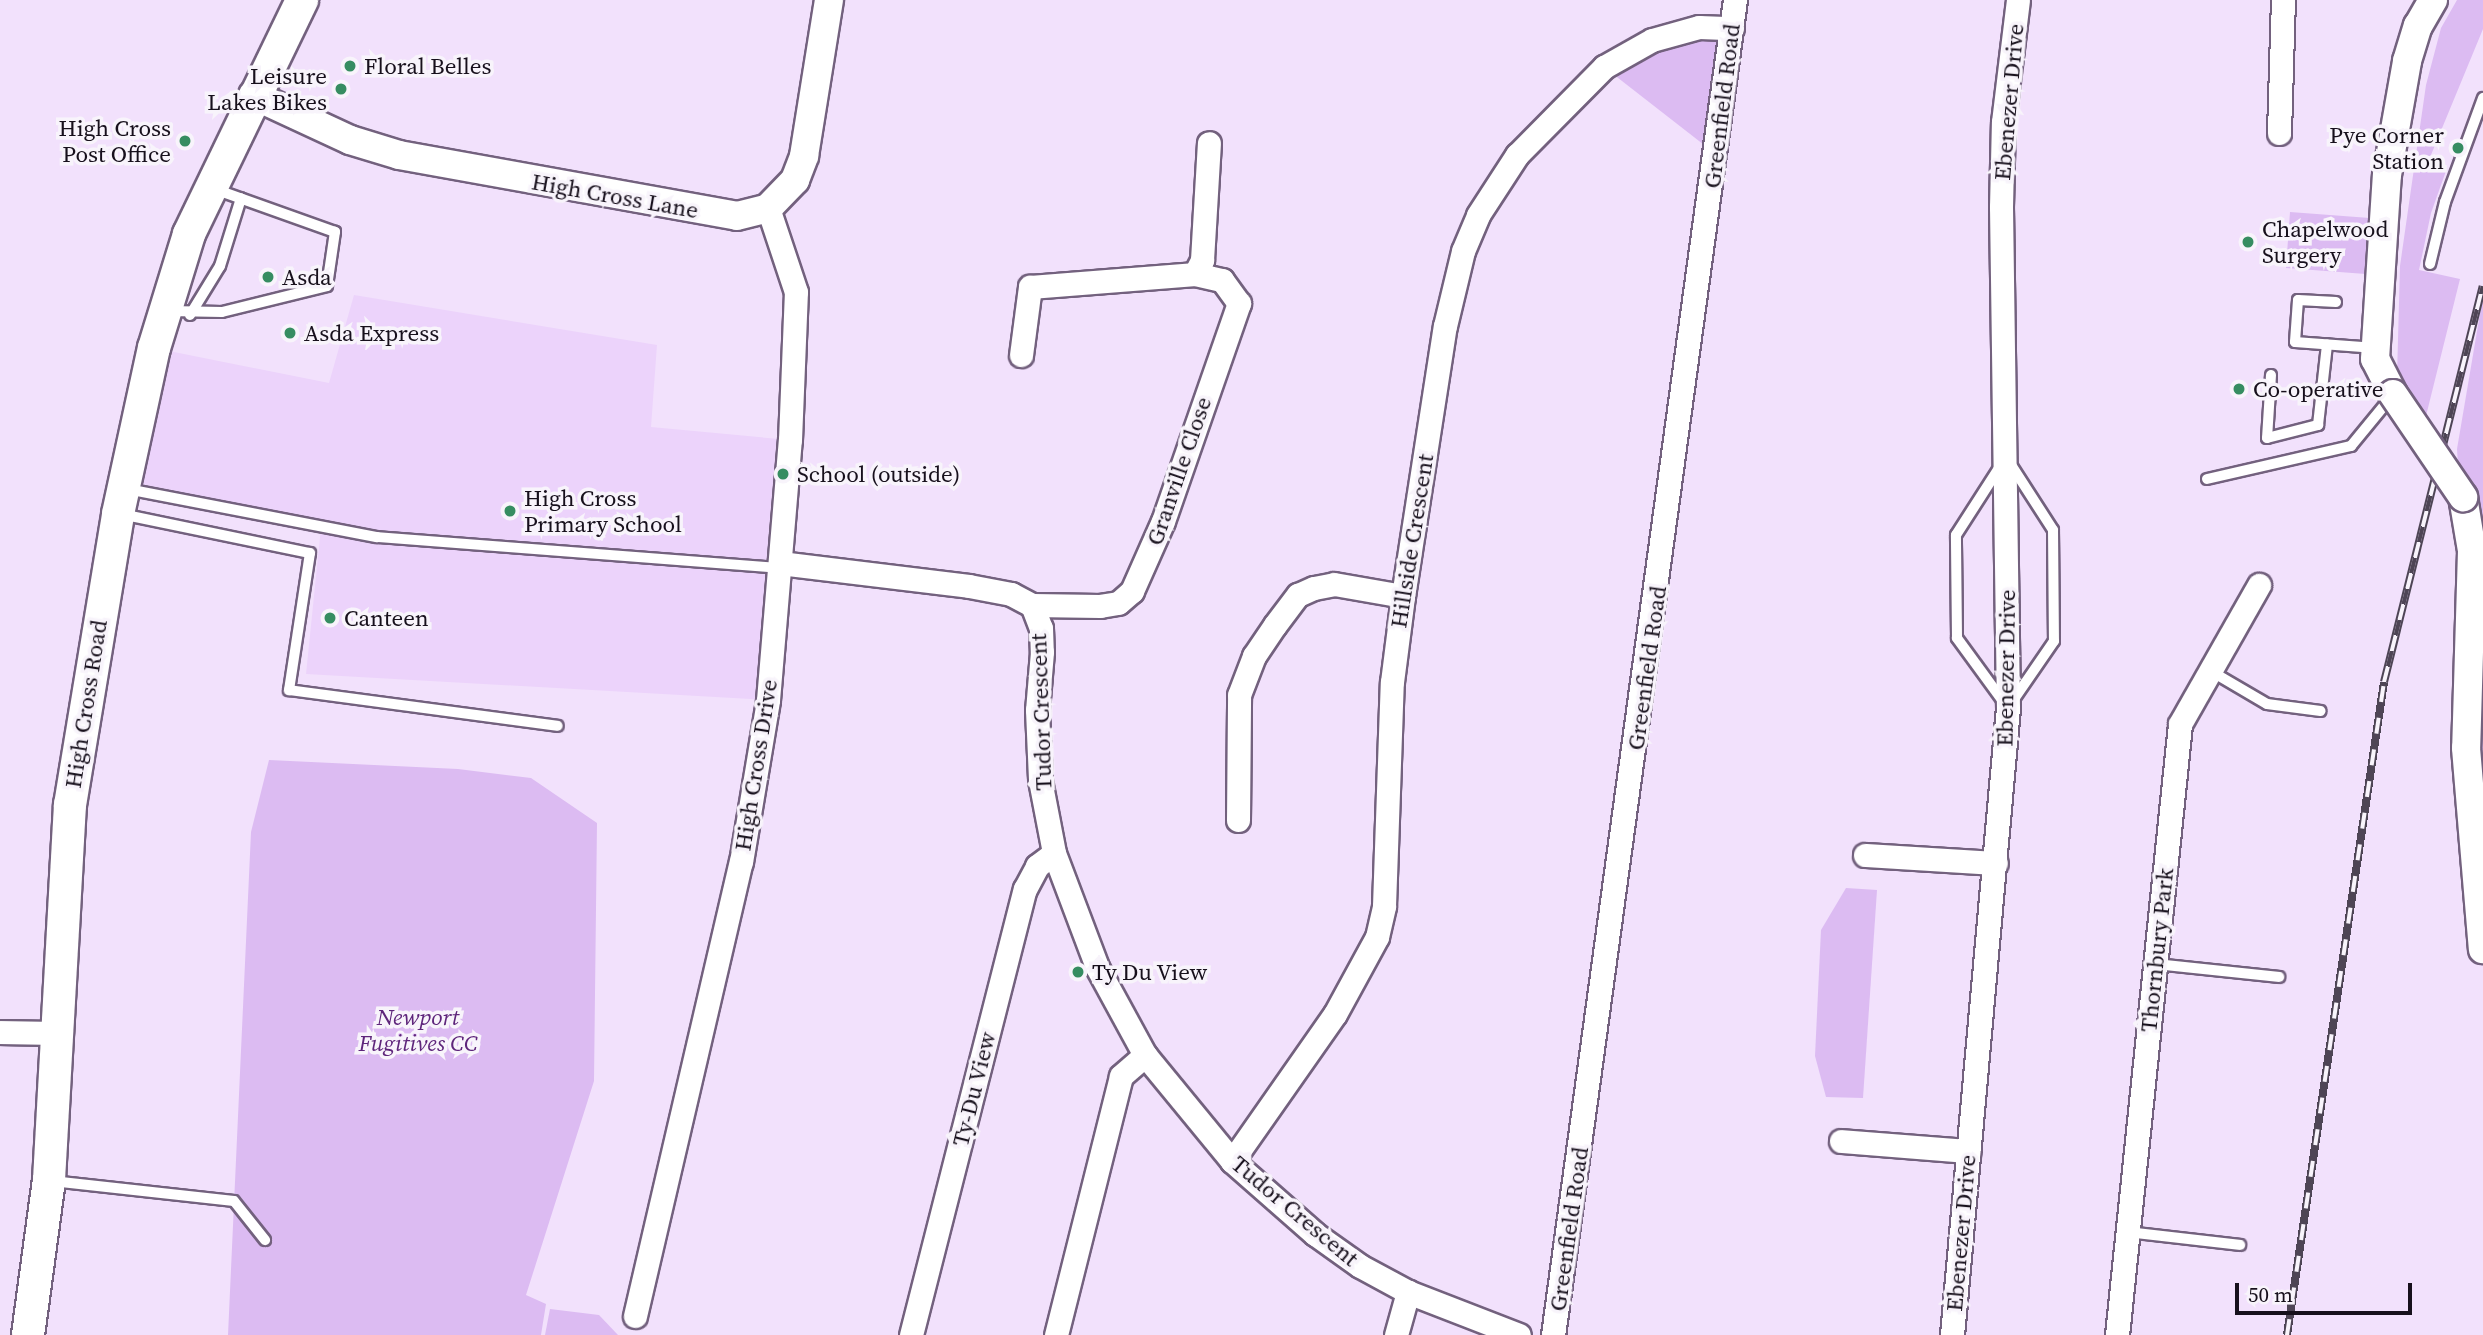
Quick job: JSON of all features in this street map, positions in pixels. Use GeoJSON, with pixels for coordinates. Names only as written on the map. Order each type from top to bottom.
{"type":"FeatureCollection","features":[{"type":"Feature","properties":{"kind":"main road","name":"High Cross Road"},"geometry":{"type":"LineString","coordinates":[[28,1335],[49,1180],[60,1033],[69,805],[121,501],[178,312],[208,187],[302,0]]}},
{"type":"Feature","properties":{"kind":"street"},"geometry":{"type":"LineString","coordinates":[[768,208],[786,192],[804,156],[829,0]]}},
{"type":"Feature","properties":{"kind":"street","name":"Greenfield Road"},"geometry":{"type":"LineString","coordinates":[[1553,1335],[1735,0]]}},
{"type":"Feature","properties":{"kind":"street","name":"Ebenezer Drive"},"geometry":{"type":"LineString","coordinates":[[1952,1335],[2008,708],[2001,207],[2003,122],[2018,0]]}},
{"type":"Feature","properties":{"kind":"street"},"geometry":{"type":"LineString","coordinates":[[2279,133],[2283,0]]}},
{"type":"Feature","properties":{"kind":"street"},"geometry":{"type":"LineString","coordinates":[[2433,0],[2418,26],[2396,114],[2383,219],[2375,359],[2393,394],[2463,497],[2472,551],[2466,748],[2483,949]]}},
{"type":"Feature","properties":{"kind":"street","name":"Hillside Crescent"},"geometry":{"type":"LineString","coordinates":[[1232,1161],[1335,1014],[1377,937],[1384,906],[1392,682],[1446,326],[1463,251],[1494,186],[1567,100],[1604,67],[1652,40],[1699,27],[1732,28]]}},
{"type":"Feature","properties":{"kind":"street","name":"High Cross Lane"},"geometry":{"type":"LineString","coordinates":[[253,95],[349,140],[399,155],[691,211],[737,216],[768,208]]}},
{"type":"Feature","properties":{"kind":"street"},"geometry":{"type":"LineString","coordinates":[[1195,274],[1202,260],[1209,143]]}},
{"type":"Feature","properties":{"kind":"street","name":"High Cross Drive"},"geometry":{"type":"LineString","coordinates":[[635,1316],[741,862],[768,700],[780,566],[796,292],[768,208]]}},
{"type":"Feature","properties":{"kind":"street","name":"Granville Close"},"geometry":{"type":"LineString","coordinates":[[1021,355],[1030,288],[1195,274],[1223,280],[1239,303],[1146,565],[1132,591],[1118,603],[1032,605]]}},
{"type":"Feature","properties":{"kind":"street","name":"Tudor Crescent"},"geometry":{"type":"LineString","coordinates":[[780,566],[969,586],[1011,594],[1032,605],[1041,628],[1042,652],[1037,710],[1040,780],[1054,853],[1097,967],[1145,1055],[1232,1161],[1315,1234],[1360,1266],[1408,1292],[1519,1335]]}},
{"type":"Feature","properties":{"kind":"street"},"geometry":{"type":"LineString","coordinates":[[1238,820],[1239,695],[1254,656],[1275,625],[1298,595],[1314,587],[1334,584],[1403,596]]}},
{"type":"Feature","properties":{"kind":"street","name":"Thornbury Park"},"geometry":{"type":"LineString","coordinates":[[2117,1335],[2180,723],[2259,585]]}},
{"type":"Feature","properties":{"kind":"street","name":"Ty-Du View"},"geometry":{"type":"LineString","coordinates":[[911,1335],[1025,889],[1037,866],[1054,853]]}},
{"type":"Feature","properties":{"kind":"street"},"geometry":{"type":"LineString","coordinates":[[1865,855],[1996,863]]}},
{"type":"Feature","properties":{"kind":"street"},"geometry":{"type":"LineString","coordinates":[[0,1032],[60,1033]]}},
{"type":"Feature","properties":{"kind":"street"},"geometry":{"type":"LineString","coordinates":[[1056,1335],[1121,1076],[1145,1055]]}},
{"type":"Feature","properties":{"kind":"street"},"geometry":{"type":"LineString","coordinates":[[1841,1142],[1969,1151]]}},
{"type":"Feature","properties":{"kind":"street"},"geometry":{"type":"LineString","coordinates":[[1396,1335],[1408,1292]]}},
{"type":"Feature","properties":{"kind":"lane"},"geometry":{"type":"LineString","coordinates":[[2430,264],[2445,202],[2483,98]]}},
{"type":"Feature","properties":{"kind":"lane"},"geometry":{"type":"LineString","coordinates":[[178,312],[222,312],[327,286],[335,232],[208,187]]}},
{"type":"Feature","properties":{"kind":"lane"},"geometry":{"type":"LineString","coordinates":[[178,312],[220,266],[241,198]]}},
{"type":"Feature","properties":{"kind":"lane"},"geometry":{"type":"LineString","coordinates":[[2336,302],[2298,299],[2295,342],[2376,348]]}},
{"type":"Feature","properties":{"kind":"lane"},"geometry":{"type":"LineString","coordinates":[[2271,374],[2267,438],[2318,425],[2327,345]]}},
{"type":"Feature","properties":{"kind":"lane"},"geometry":{"type":"LineString","coordinates":[[2207,479],[2351,446],[2393,394]]}},
{"type":"Feature","properties":{"kind":"lane"},"geometry":{"type":"LineString","coordinates":[[2006,457],[2053,530],[2054,641],[2008,708],[1957,638],[1956,535],[2006,457]]}},
{"type":"Feature","properties":{"kind":"lane"},"geometry":{"type":"LineString","coordinates":[[121,501],[377,537],[780,566]]}},
{"type":"Feature","properties":{"kind":"lane"},"geometry":{"type":"LineString","coordinates":[[121,501],[310,553],[289,690],[558,726]]}},
{"type":"Feature","properties":{"kind":"lane"},"geometry":{"type":"LineString","coordinates":[[2209,670],[2267,704],[2321,711]]}},
{"type":"Feature","properties":{"kind":"lane"},"geometry":{"type":"LineString","coordinates":[[2156,964],[2279,977]]}},
{"type":"Feature","properties":{"kind":"lane"},"geometry":{"type":"LineString","coordinates":[[49,1180],[234,1201],[265,1240]]}},
{"type":"Feature","properties":{"kind":"lane"},"geometry":{"type":"LineString","coordinates":[[2129,1232],[2240,1245]]}},
{"type":"Feature","properties":{"kind":"shaded area","name":"High Cross Primary School"},"geometry":{"type":"Polygon","coordinates":[[[354,295],[657,345],[651,427],[790,440],[768,700],[306,674],[321,528],[124,488],[154,348],[329,383],[354,295]]]}},
{"type":"Feature","properties":{"kind":"green space"},"geometry":{"type":"Polygon","coordinates":[[[2457,0],[2483,0],[2483,29],[2426,167],[2446,171],[2431,213],[2419,270],[2460,279],[2425,420],[2397,376],[2400,266],[2426,85],[2441,28],[2457,0]]]}},
{"type":"Feature","properties":{"kind":"green space"},"geometry":{"type":"Polygon","coordinates":[[[1732,28],[1717,155],[1604,67],[1652,40],[1732,28]]]}},
{"type":"Feature","properties":{"kind":"green space"},"geometry":{"type":"Polygon","coordinates":[[[2290,212],[2383,219],[2379,275],[2286,268],[2290,212]]]}},
{"type":"Feature","properties":{"kind":"green space"},"geometry":{"type":"Polygon","coordinates":[[[2483,296],[2483,852],[2457,449],[2483,296]]]}},
{"type":"Feature","properties":{"kind":"green space","name":"Newport Fugitives CC"},"geometry":{"type":"Polygon","coordinates":[[[269,760],[458,769],[531,778],[597,823],[594,1081],[526,1295],[546,1304],[541,1335],[228,1335],[251,832],[269,760]]]}},
{"type":"Feature","properties":{"kind":"green space"},"geometry":{"type":"Polygon","coordinates":[[[1846,888],[1877,890],[1863,1098],[1826,1097],[1815,1056],[1821,930],[1846,888]]]}},
{"type":"Feature","properties":{"kind":"green space"},"geometry":{"type":"Polygon","coordinates":[[[550,1309],[599,1315],[618,1335],[545,1335],[550,1309]]]}},
{"type":"Feature","properties":{"kind":"railway"},"geometry":{"type":"LineString","coordinates":[[2287,1335],[2384,682],[2483,286]]}},
{"type":"Feature","properties":{"kind":"place","name":"Floral Belles"},"geometry":{"type":"Point","coordinates":[350,66]}},
{"type":"Feature","properties":{"kind":"place","name":"Leisure Lakes Bikes"},"geometry":{"type":"Point","coordinates":[341,89]}},
{"type":"Feature","properties":{"kind":"place","name":"High Cross Post Office"},"geometry":{"type":"Point","coordinates":[185,141]}},
{"type":"Feature","properties":{"kind":"place","name":"Pye Corner Station"},"geometry":{"type":"Point","coordinates":[2458,148]}},
{"type":"Feature","properties":{"kind":"place","name":"Chapelwood Surgery"},"geometry":{"type":"Point","coordinates":[2248,242]}},
{"type":"Feature","properties":{"kind":"place","name":"Asda"},"geometry":{"type":"Point","coordinates":[268,277]}},
{"type":"Feature","properties":{"kind":"place","name":"Asda Express"},"geometry":{"type":"Point","coordinates":[290,333]}},
{"type":"Feature","properties":{"kind":"place","name":"Co-operative"},"geometry":{"type":"Point","coordinates":[2239,389]}},
{"type":"Feature","properties":{"kind":"place","name":"School (outside)"},"geometry":{"type":"Point","coordinates":[783,474]}},
{"type":"Feature","properties":{"kind":"place","name":"High Cross Primary School"},"geometry":{"type":"Point","coordinates":[510,511]}},
{"type":"Feature","properties":{"kind":"place","name":"Canteen"},"geometry":{"type":"Point","coordinates":[330,618]}},
{"type":"Feature","properties":{"kind":"place","name":"Ty Du View"},"geometry":{"type":"Point","coordinates":[1078,972]}}]}
